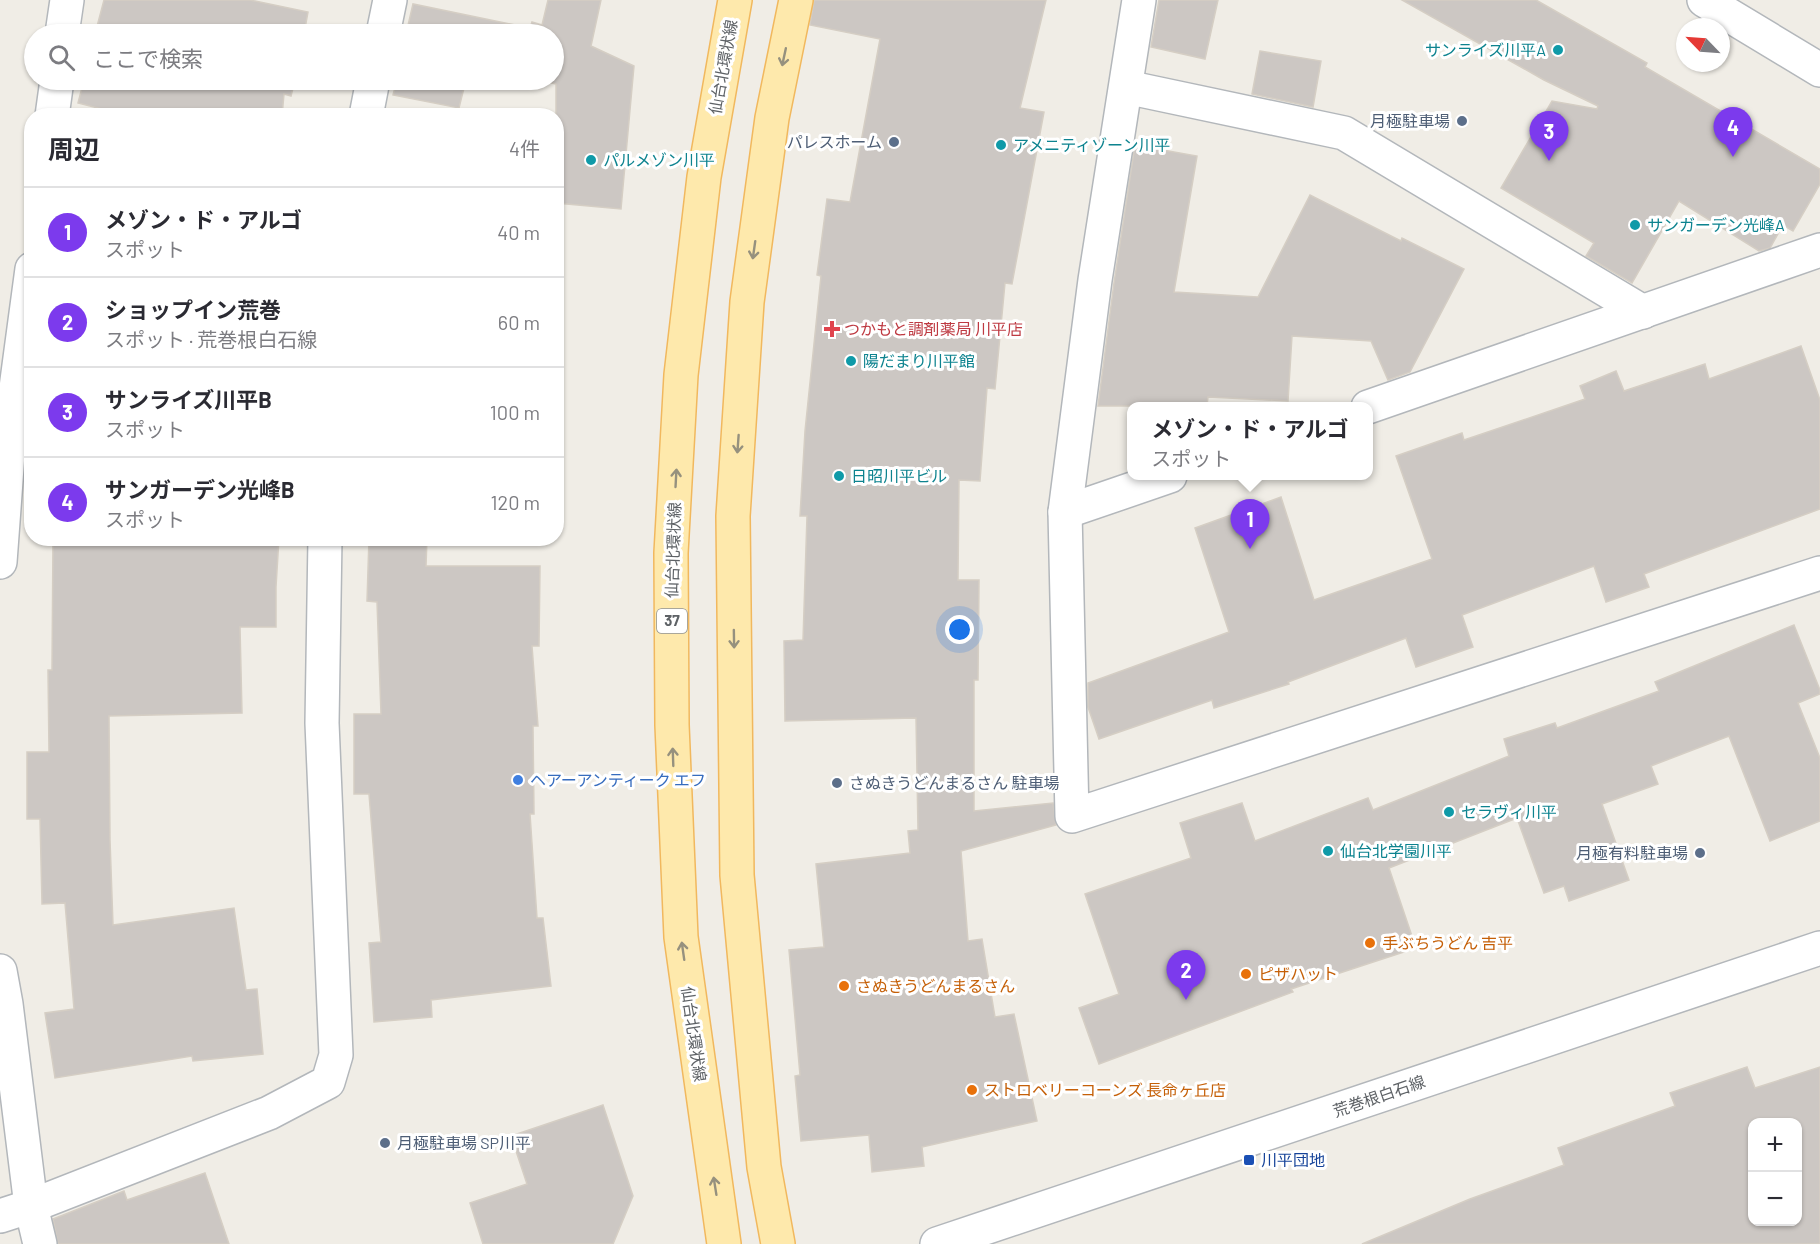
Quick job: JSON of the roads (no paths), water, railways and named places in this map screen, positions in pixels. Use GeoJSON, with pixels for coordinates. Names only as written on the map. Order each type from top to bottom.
{"type":"FeatureCollection","features":[{"type":"Feature","properties":{"kind":"main road","name":"仙台北環状線"},"geometry":{"type":"LineString","coordinates":[[724,1244],[681,937],[672,725],[672,553],[684,352],[704,177],[735,0]]}},
{"type":"Feature","properties":{"kind":"main road"},"geometry":{"type":"LineString","coordinates":[[778,1244],[764,1167],[737,875],[733,516],[747,302],[772,118],[796,0]]}},
{"type":"Feature","properties":{"kind":"street"},"geometry":{"type":"LineString","coordinates":[[63,24],[67,0]]}},
{"type":"Feature","properties":{"kind":"street"},"geometry":{"type":"LineString","coordinates":[[384,24],[390,0]]}},
{"type":"Feature","properties":{"kind":"street"},"geometry":{"type":"LineString","coordinates":[[1139,0],[1095,280],[1065,512],[1072,816],[1820,573]]}},
{"type":"Feature","properties":{"kind":"street"},"geometry":{"type":"LineString","coordinates":[[1704,0],[1820,70]]}},
{"type":"Feature","properties":{"kind":"street"},"geometry":{"type":"LineString","coordinates":[[1126,87],[1344,133],[1643,312]]}},
{"type":"Feature","properties":{"kind":"street"},"geometry":{"type":"LineString","coordinates":[[53,108],[56,90]]}},
{"type":"Feature","properties":{"kind":"street"},"geometry":{"type":"LineString","coordinates":[[368,108],[371,90]]}},
{"type":"Feature","properties":{"kind":"street"},"geometry":{"type":"LineString","coordinates":[[1373,405],[1820,250]]}},
{"type":"Feature","properties":{"kind":"street"},"geometry":{"type":"LineString","coordinates":[[0,562],[9,440],[24,328]]}},
{"type":"Feature","properties":{"kind":"street"},"geometry":{"type":"LineString","coordinates":[[1065,512],[1158,480]]}},
{"type":"Feature","properties":{"kind":"street"},"geometry":{"type":"LineString","coordinates":[[0,1216],[269,1113],[328,1082],[336,1055],[322,723],[325,546]]}},
{"type":"Feature","properties":{"kind":"street","name":"荒巻根白石線"},"geometry":{"type":"LineString","coordinates":[[937,1244],[1820,948]]}},
{"type":"Feature","properties":{"kind":"street"},"geometry":{"type":"LineString","coordinates":[[0,971],[8,1015],[31,1206],[39,1244]]}},
{"type":"Feature","properties":{"kind":"place","name":"サンライズ川平A"},"geometry":{"type":"Point","coordinates":[1558,50]}},
{"type":"Feature","properties":{"kind":"place","name":"月極駐車場"},"geometry":{"type":"Point","coordinates":[1462,121]}},
{"type":"Feature","properties":{"kind":"place","name":"パレスホーム"},"geometry":{"type":"Point","coordinates":[894,142]}},
{"type":"Feature","properties":{"kind":"place","name":"アメニティゾーン川平"},"geometry":{"type":"Point","coordinates":[1001,145]}},
{"type":"Feature","properties":{"kind":"place","name":"サンガーデン光峰B"},"geometry":{"type":"Point","coordinates":[1733,157]}},
{"type":"Feature","properties":{"kind":"place","name":"パルメゾン川平"},"geometry":{"type":"Point","coordinates":[591,160]}},
{"type":"Feature","properties":{"kind":"place","name":"サンライズ川平B"},"geometry":{"type":"Point","coordinates":[1549,161]}},
{"type":"Feature","properties":{"kind":"place","name":"サンガーデン光峰A"},"geometry":{"type":"Point","coordinates":[1635,225]}},
{"type":"Feature","properties":{"kind":"place","name":"つかもと調剤薬局 川平店"},"geometry":{"type":"Point","coordinates":[832,329]}},
{"type":"Feature","properties":{"kind":"place","name":"陽だまり川平館"},"geometry":{"type":"Point","coordinates":[851,361]}},
{"type":"Feature","properties":{"kind":"place","name":"日昭川平ビル"},"geometry":{"type":"Point","coordinates":[839,476]}},
{"type":"Feature","properties":{"kind":"place","name":"メゾン・ド・アルゴ"},"geometry":{"type":"Point","coordinates":[1250,549]}},
{"type":"Feature","properties":{"kind":"place","name":"ヘアーアンティーク エフ"},"geometry":{"type":"Point","coordinates":[518,780]}},
{"type":"Feature","properties":{"kind":"place","name":"さぬきうどんまるさん 駐車場"},"geometry":{"type":"Point","coordinates":[837,783]}},
{"type":"Feature","properties":{"kind":"place","name":"セラヴィ川平"},"geometry":{"type":"Point","coordinates":[1449,812]}},
{"type":"Feature","properties":{"kind":"place","name":"仙台北学園川平"},"geometry":{"type":"Point","coordinates":[1328,851]}},
{"type":"Feature","properties":{"kind":"place","name":"月極有料駐車場"},"geometry":{"type":"Point","coordinates":[1700,853]}},
{"type":"Feature","properties":{"kind":"place","name":"手ぶちうどん 吉平"},"geometry":{"type":"Point","coordinates":[1370,943]}},
{"type":"Feature","properties":{"kind":"place","name":"ピザハット"},"geometry":{"type":"Point","coordinates":[1246,974]}},
{"type":"Feature","properties":{"kind":"place","name":"さぬきうどんまるさん"},"geometry":{"type":"Point","coordinates":[844,986]}},
{"type":"Feature","properties":{"kind":"place","name":"ショップイン荒巻"},"geometry":{"type":"Point","coordinates":[1186,1000]}},
{"type":"Feature","properties":{"kind":"place","name":"ストロベリーコーンズ 長命ヶ丘店"},"geometry":{"type":"Point","coordinates":[972,1090]}},
{"type":"Feature","properties":{"kind":"place","name":"月極駐車場 SP川平"},"geometry":{"type":"Point","coordinates":[385,1143]}},
{"type":"Feature","properties":{"kind":"place","name":"川平団地"},"geometry":{"type":"Point","coordinates":[1249,1160]}}]}
